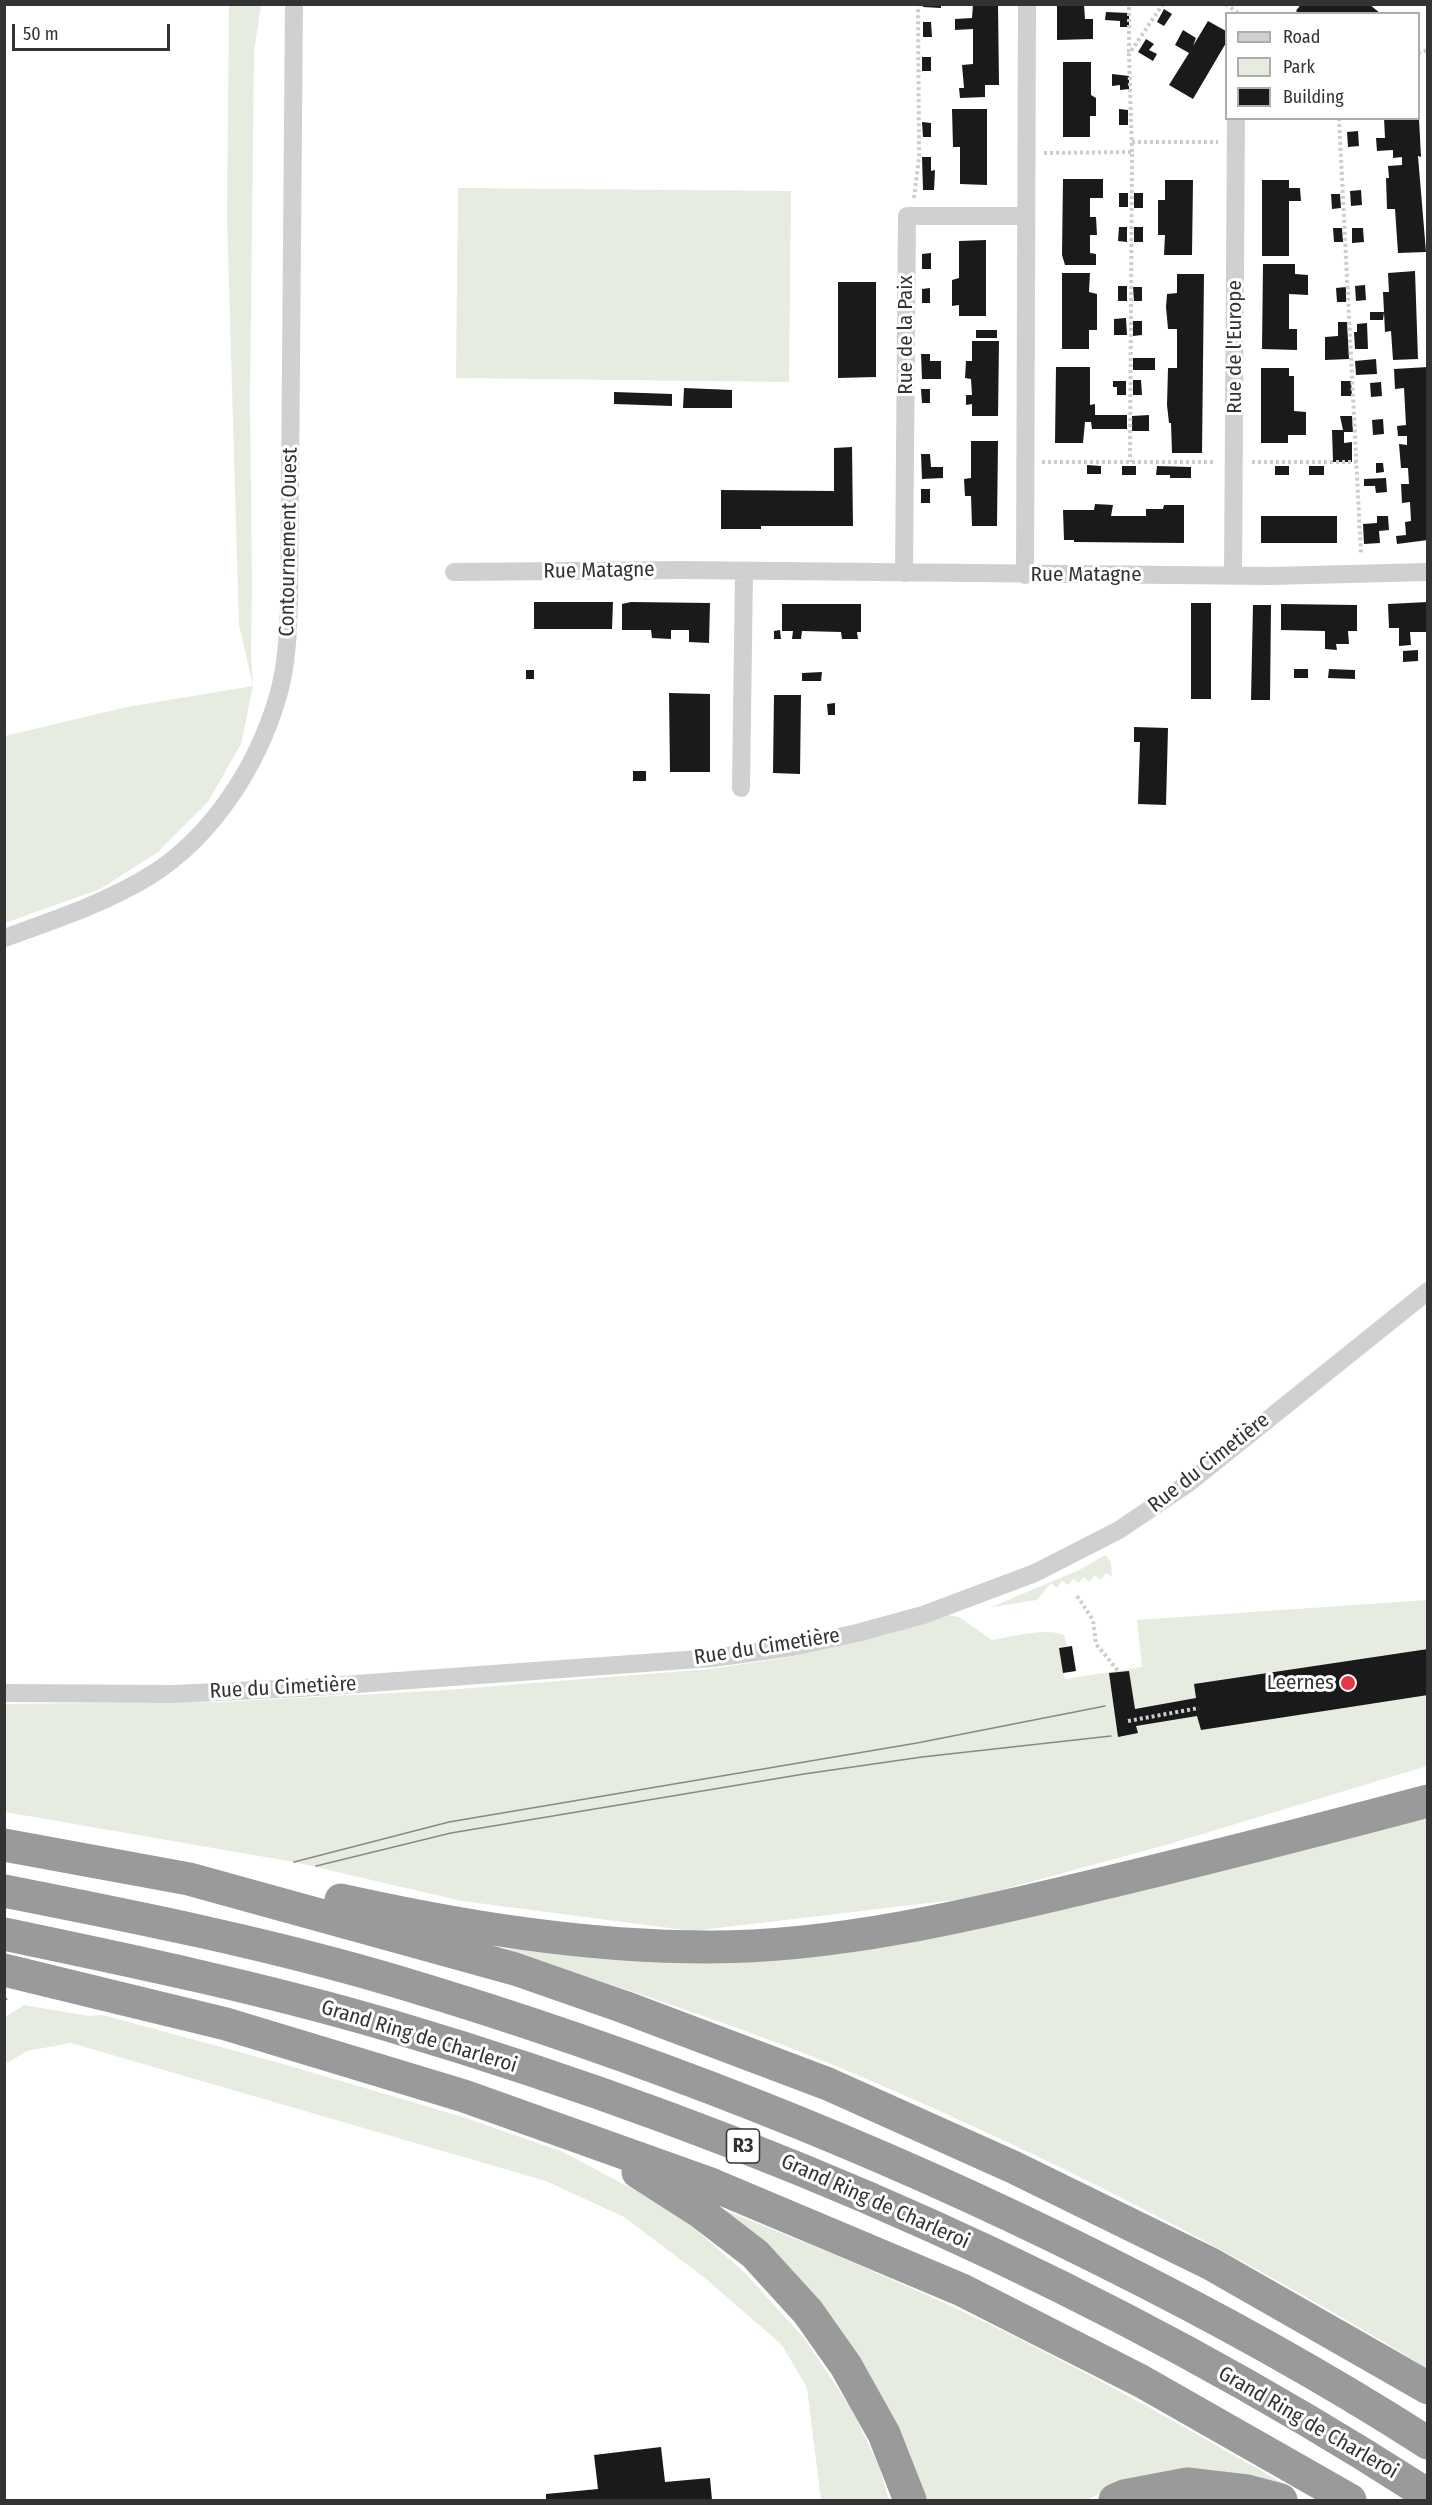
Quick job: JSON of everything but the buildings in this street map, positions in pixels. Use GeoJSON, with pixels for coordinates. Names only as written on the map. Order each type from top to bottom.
{"type":"FeatureCollection","features":[{"type":"Feature","properties":{"kind":"highway"},"geometry":{"type":"LineString","coordinates":[[189,1879],[250,1880],[500,1931],[612,1943],[711,1947],[777,1943],[882,1930],[985,1912],[1273,1842],[1428,1801]]}},
{"type":"Feature","properties":{"kind":"highway"},"geometry":{"type":"LineString","coordinates":[[4,1845],[189,1879],[515,1969],[624,2007],[828,2084],[1013,2167],[1211,2264],[1428,2388]]}},
{"type":"Feature","properties":{"kind":"highway","name":"Grand Ring de Charleroi"},"geometry":{"type":"LineString","coordinates":[[4,1890],[187,1927],[394,1981],[597,2046],[798,2121],[996,2207],[1189,2303],[1374,2408],[1428,2443]]}},
{"type":"Feature","properties":{"kind":"highway","name":"Grand Ring de Charleroi"},"geometry":{"type":"LineString","coordinates":[[4,1934],[184,1972],[387,2025],[590,2090],[789,2163],[979,2248],[1166,2342],[1350,2445],[1428,2495]]}},
{"type":"Feature","properties":{"kind":"highway"},"geometry":{"type":"LineString","coordinates":[[4,1970],[226,2024],[464,2096],[708,2182],[962,2290],[1141,2381],[1350,2500]]}},
{"type":"Feature","properties":{"kind":"highway"},"geometry":{"type":"LineString","coordinates":[[591,2142],[699,2211],[755,2254],[808,2312],[846,2366],[884,2434],[910,2500]]}},
{"type":"Feature","properties":{"kind":"highway"},"geometry":{"type":"LineString","coordinates":[[1115,2500],[1124,2496],[1187,2484],[1248,2491],[1281,2500]]}},
{"type":"Feature","properties":{"kind":"street","name":"Contournement Ouest"},"geometry":{"type":"LineString","coordinates":[[4,938],[117,894],[152,874],[177,854],[211,821],[249,766],[266,732],[279,695],[286,655],[289,601],[294,4]]}},
{"type":"Feature","properties":{"kind":"street"},"geometry":{"type":"LineString","coordinates":[[1025,575],[1026,4]]}},
{"type":"Feature","properties":{"kind":"street","name":"Rue de l'Europe"},"geometry":{"type":"LineString","coordinates":[[1233,576],[1236,120]]}},
{"type":"Feature","properties":{"kind":"street","name":"Rue de la Paix"},"geometry":{"type":"LineString","coordinates":[[904,573],[907,216],[912,216]]}},
{"type":"Feature","properties":{"kind":"street"},"geometry":{"type":"LineString","coordinates":[[912,216],[1026,216]]}},
{"type":"Feature","properties":{"kind":"street"},"geometry":{"type":"LineString","coordinates":[[741,788],[744,571]]}},
{"type":"Feature","properties":{"kind":"street","name":"Rue Matagne"},"geometry":{"type":"LineString","coordinates":[[454,572],[744,571],[1233,576],[1428,572]]}},
{"type":"Feature","properties":{"kind":"street","name":"Rue du Cimetière"},"geometry":{"type":"LineString","coordinates":[[4,1693],[173,1694],[590,1669],[713,1658],[792,1647],[912,1618],[1035,1573],[1119,1530],[1190,1482],[1428,1291]]}},
{"type":"Feature","properties":{"kind":"path"},"geometry":{"type":"LineString","coordinates":[[912,216],[919,158],[918,4]]}},
{"type":"Feature","properties":{"kind":"path"},"geometry":{"type":"LineString","coordinates":[[1129,4],[1132,142],[1130,462]]}},
{"type":"Feature","properties":{"kind":"path"},"geometry":{"type":"LineString","coordinates":[[1129,54],[1163,4]]}},
{"type":"Feature","properties":{"kind":"path"},"geometry":{"type":"LineString","coordinates":[[1339,120],[1362,574]]}},
{"type":"Feature","properties":{"kind":"path"},"geometry":{"type":"LineString","coordinates":[[1132,142],[1236,142]]}},
{"type":"Feature","properties":{"kind":"path"},"geometry":{"type":"LineString","coordinates":[[1026,153],[1132,152]]}},
{"type":"Feature","properties":{"kind":"path"},"geometry":{"type":"LineString","coordinates":[[1025,462],[1356,462]]}},
{"type":"Feature","properties":{"kind":"path"},"geometry":{"type":"LineString","coordinates":[[1077,1596],[1093,1620],[1095,1644],[1119,1672]]}},
{"type":"Feature","properties":{"kind":"path"},"geometry":{"type":"LineString","coordinates":[[1128,1721],[1199,1708]]}},
{"type":"Feature","properties":{"kind":"green space"},"geometry":{"type":"Polygon","coordinates":[[[229,5],[261,5],[254,52],[250,398],[253,686],[239,625],[227,217],[229,5]]]}},
{"type":"Feature","properties":{"kind":"green space"},"geometry":{"type":"Polygon","coordinates":[[[458,188],[791,191],[789,382],[456,378],[458,188]]]}},
{"type":"Feature","properties":{"kind":"green space"},"geometry":{"type":"Polygon","coordinates":[[[253,686],[241,744],[208,802],[158,852],[100,889],[5,923],[5,736],[127,707],[253,686]]]}},
{"type":"Feature","properties":{"kind":"green space"},"geometry":{"type":"Polygon","coordinates":[[[1106,1555],[1111,1563],[1112,1577],[1106,1573],[1101,1580],[1094,1575],[1090,1582],[1083,1577],[1079,1583],[1073,1579],[1068,1585],[1062,1581],[1057,1588],[1051,1583],[1037,1600],[991,1607],[1077,1571],[1106,1555]]]}},
{"type":"Feature","properties":{"kind":"green space"},"geometry":{"type":"Polygon","coordinates":[[[1427,1600],[1427,1766],[1166,1845],[971,1898],[692,1931],[462,1901],[294,1862],[5,1812],[4,1704],[220,1702],[433,1691],[710,1669],[790,1657],[885,1635],[948,1615],[959,1617],[992,1640],[1039,1632],[1064,1635],[1067,1646],[1059,1648],[1065,1679],[1142,1667],[1137,1620],[1427,1600]]]}},
{"type":"Feature","properties":{"kind":"green space"},"geometry":{"type":"Polygon","coordinates":[[[1427,1816],[1427,2368],[1281,2283],[1133,2203],[904,2095],[746,2031],[503,1948],[601,1958],[706,1961],[1427,1816]]]}},
{"type":"Feature","properties":{"kind":"green space"},"geometry":{"type":"Polygon","coordinates":[[[24,2005],[89,2016],[103,2015],[287,2065],[463,2117],[563,2152],[638,2192],[693,2227],[745,2273],[804,2338],[851,2408],[878,2464],[889,2500],[821,2500],[807,2388],[782,2345],[705,2278],[624,2217],[546,2181],[71,2043],[27,2051],[5,2064],[5,2017],[24,2005]]]}},
{"type":"Feature","properties":{"kind":"green space"},"geometry":{"type":"Polygon","coordinates":[[[712,2205],[877,2273],[1015,2337],[1135,2400],[1293,2489],[1244,2480],[1189,2477],[1134,2482],[1110,2489],[1088,2500],[921,2500],[712,2205]]]}},
{"type":"Feature","properties":{"kind":"tram line"},"geometry":{"type":"LineString","coordinates":[[294,1862],[449,1822],[917,1743],[1105,1706]]}},
{"type":"Feature","properties":{"kind":"tram line"},"geometry":{"type":"LineString","coordinates":[[316,1866],[451,1833],[804,1774],[922,1757],[1111,1736]]}},
{"type":"Feature","properties":{"kind":"place","name":"Leernes"},"geometry":{"type":"Point","coordinates":[1348,1683]}}]}
